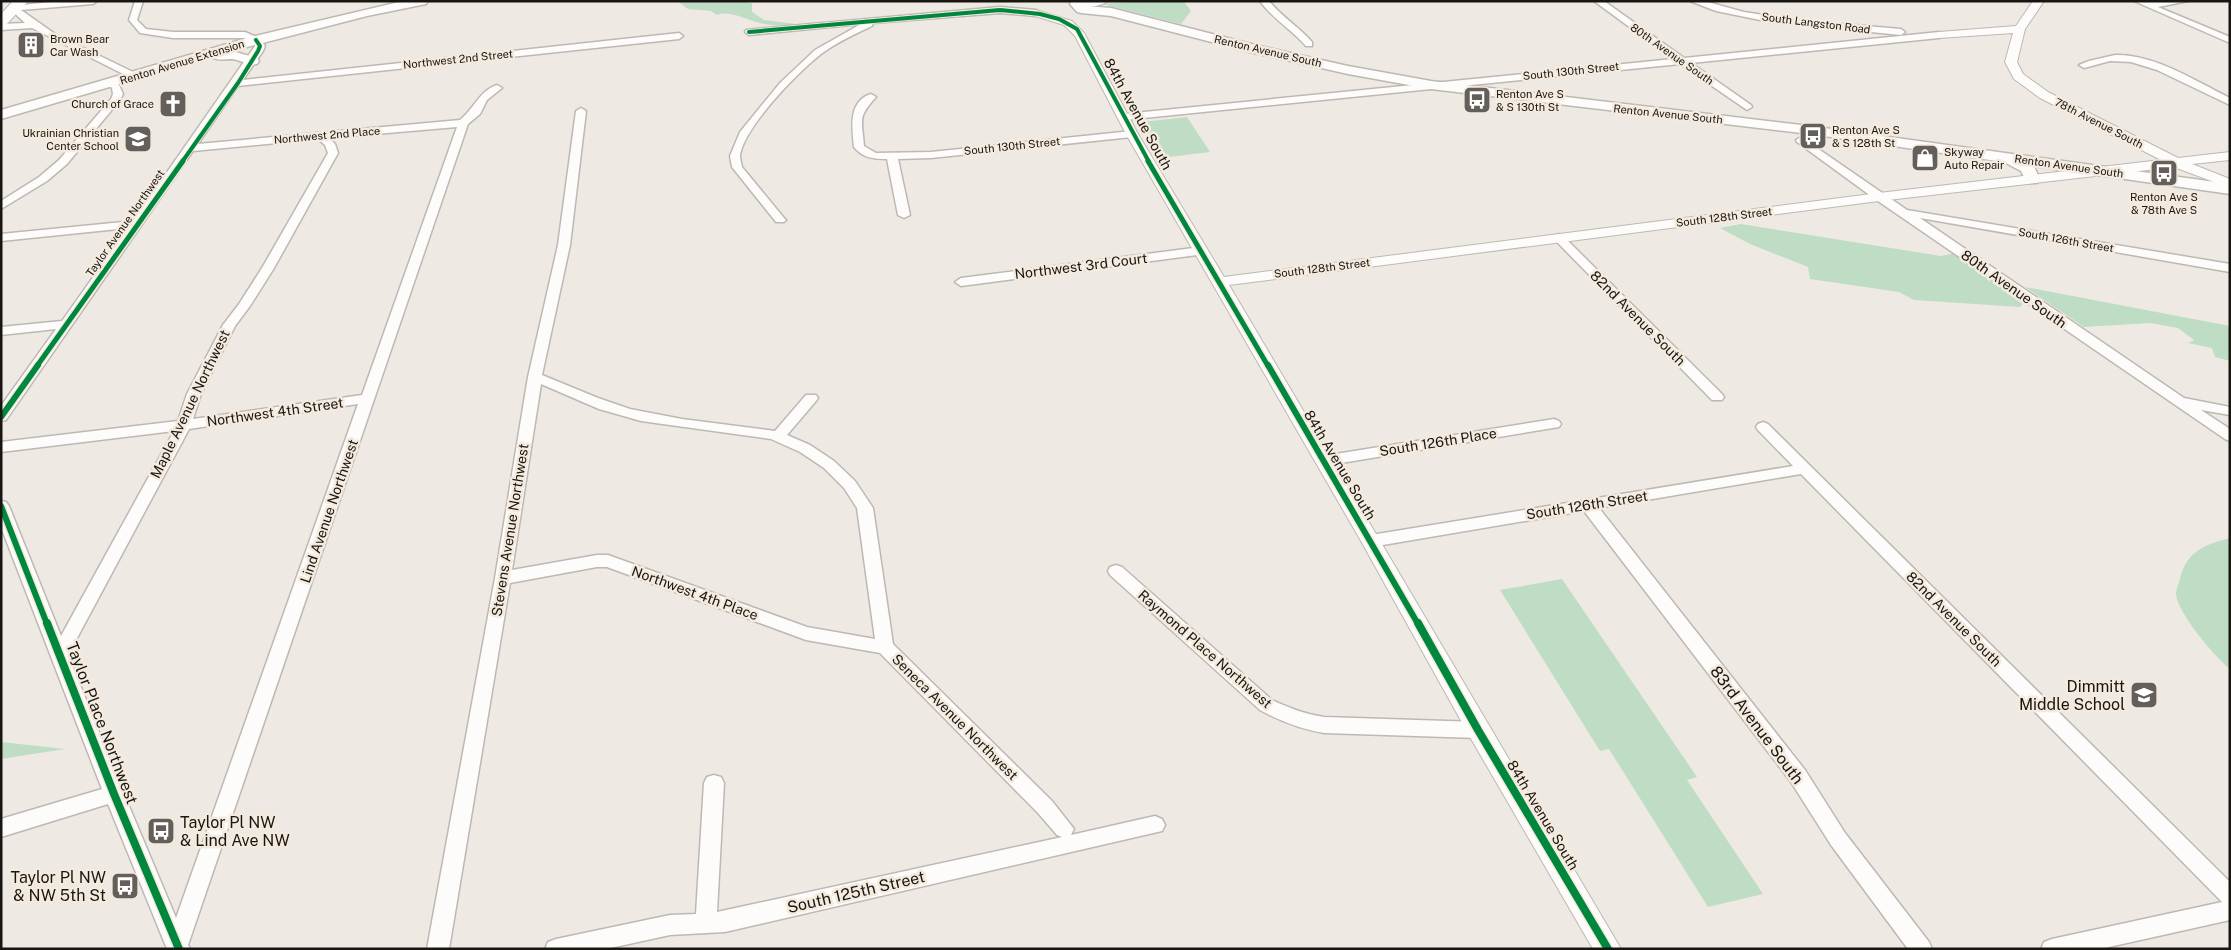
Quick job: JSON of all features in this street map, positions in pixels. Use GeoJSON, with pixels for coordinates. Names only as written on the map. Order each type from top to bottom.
{"type":"FeatureCollection","features":[{"type":"Feature","properties":{"kind":"main road","name":"Renton Avenue Extension"},"geometry":{"type":"LineString","coordinates":[[1,115],[256,40],[367,12],[422,1]]}},
{"type":"Feature","properties":{"kind":"main road","name":"Renton Avenue South"},"geometry":{"type":"LineString","coordinates":[[1070,3],[1081,9],[1107,7],[1264,51],[1348,70],[1431,85],[1810,130],[2230,189]]}},
{"type":"Feature","properties":{"kind":"main road"},"geometry":{"type":"LineString","coordinates":[[1,22],[11,4]]}},
{"type":"Feature","properties":{"kind":"main road"},"geometry":{"type":"LineString","coordinates":[[194,58],[235,56],[252,61]]}},
{"type":"Feature","properties":{"kind":"main road"},"geometry":{"type":"LineString","coordinates":[[2005,157],[2028,168],[2032,180]]}},
{"type":"Feature","properties":{"kind":"street"},"geometry":{"type":"LineString","coordinates":[[11,4],[93,1]]}},
{"type":"Feature","properties":{"kind":"street"},"geometry":{"type":"LineString","coordinates":[[139,1],[133,20],[142,30],[173,35],[245,35],[256,40]]}},
{"type":"Feature","properties":{"kind":"street"},"geometry":{"type":"LineString","coordinates":[[1264,1],[1276,15],[1295,28],[1309,44]]}},
{"type":"Feature","properties":{"kind":"street","name":"80th Avenue South"},"geometry":{"type":"LineString","coordinates":[[1598,1],[1747,107]]}},
{"type":"Feature","properties":{"kind":"street","name":"South Langston Road"},"geometry":{"type":"LineString","coordinates":[[1694,1],[1726,10],[1776,19],[1939,35]]}},
{"type":"Feature","properties":{"kind":"street"},"geometry":{"type":"LineString","coordinates":[[2018,29],[2039,1]]}},
{"type":"Feature","properties":{"kind":"street"},"geometry":{"type":"LineString","coordinates":[[2143,3],[2184,1]]}},
{"type":"Feature","properties":{"kind":"street"},"geometry":{"type":"LineString","coordinates":[[2143,3],[2230,40]]}},
{"type":"Feature","properties":{"kind":"street"},"geometry":{"type":"LineString","coordinates":[[11,4],[20,16],[34,25],[134,76]]}},
{"type":"Feature","properties":{"kind":"street"},"geometry":{"type":"LineString","coordinates":[[749,32],[879,19],[1000,10],[1036,13]]}},
{"type":"Feature","properties":{"kind":"street","name":"84th Avenue South"},"geometry":{"type":"LineString","coordinates":[[1036,13],[1059,19],[1077,30],[1132,134],[1371,542],[1478,730],[1608,949]]}},
{"type":"Feature","properties":{"kind":"street"},"geometry":{"type":"LineString","coordinates":[[780,220],[737,167],[734,156],[739,141],[782,86],[817,53],[837,39],[879,19]]}},
{"type":"Feature","properties":{"kind":"street"},"geometry":{"type":"LineString","coordinates":[[1,27],[34,25]]}},
{"type":"Feature","properties":{"kind":"street","name":"South 130th Street"},"geometry":{"type":"LineString","coordinates":[[1124,117],[1680,60],[2018,29]]}},
{"type":"Feature","properties":{"kind":"street","name":"78th Avenue South"},"geometry":{"type":"LineString","coordinates":[[2018,29],[2011,62],[2018,76],[2044,95],[2177,163],[2230,184]]}},
{"type":"Feature","properties":{"kind":"street"},"geometry":{"type":"LineString","coordinates":[[2216,34],[2230,32]]}},
{"type":"Feature","properties":{"kind":"street","name":"Northwest 2nd Street"},"geometry":{"type":"LineString","coordinates":[[238,83],[679,36]]}},
{"type":"Feature","properties":{"kind":"street","name":"Taylor Avenue Northwest"},"geometry":{"type":"LineString","coordinates":[[1,417],[136,224],[238,83],[260,46],[256,40]]}},
{"type":"Feature","properties":{"kind":"street"},"geometry":{"type":"LineString","coordinates":[[2084,65],[2119,58],[2133,60],[2162,70],[2230,102]]}},
{"type":"Feature","properties":{"kind":"street"},"geometry":{"type":"LineString","coordinates":[[1,206],[43,179],[63,162],[116,100],[116,87],[111,83]]}},
{"type":"Feature","properties":{"kind":"street","name":"Lind Avenue Northwest"},"geometry":{"type":"LineString","coordinates":[[178,947],[463,123],[476,112],[483,98],[497,88]]}},
{"type":"Feature","properties":{"kind":"street","name":"South 130th Street"},"geometry":{"type":"LineString","coordinates":[[871,97],[862,102],[857,110],[859,148],[866,153],[892,157],[931,155],[1132,134]]}},
{"type":"Feature","properties":{"kind":"street","name":"Stevens Avenue Northwest"},"geometry":{"type":"LineString","coordinates":[[438,949],[503,578],[535,377],[564,244],[581,111]]}},
{"type":"Feature","properties":{"kind":"street","name":"Northwest 2nd Place"},"geometry":{"type":"LineString","coordinates":[[191,148],[463,123]]}},
{"type":"Feature","properties":{"kind":"street","name":"Maple Avenue Northwest"},"geometry":{"type":"LineString","coordinates":[[60,654],[184,425],[194,394],[229,325],[244,306],[268,268],[333,153],[330,144],[320,136]]}},
{"type":"Feature","properties":{"kind":"street","name":"80th Avenue South"},"geometry":{"type":"LineString","coordinates":[[1801,140],[1879,198],[1903,212],[2230,436]]}},
{"type":"Feature","properties":{"kind":"street","name":"South 128th Street"},"geometry":{"type":"LineString","coordinates":[[1219,282],[1879,198],[2112,172],[2230,156]]}},
{"type":"Feature","properties":{"kind":"street"},"geometry":{"type":"LineString","coordinates":[[892,157],[904,214]]}},
{"type":"Feature","properties":{"kind":"street"},"geometry":{"type":"LineString","coordinates":[[1,218],[16,202],[18,196]]}},
{"type":"Feature","properties":{"kind":"street","name":"South 126th Street"},"geometry":{"type":"LineString","coordinates":[[1903,212],[2230,268]]}},
{"type":"Feature","properties":{"kind":"street"},"geometry":{"type":"LineString","coordinates":[[1,238],[136,224]]}},
{"type":"Feature","properties":{"kind":"street","name":"82nd Avenue South"},"geometry":{"type":"LineString","coordinates":[[1559,238],[1717,397]]}},
{"type":"Feature","properties":{"kind":"street","name":"Northwest 3rd Court"},"geometry":{"type":"LineString","coordinates":[[961,282],[1201,251]]}},
{"type":"Feature","properties":{"kind":"street"},"geometry":{"type":"LineString","coordinates":[[1,331],[67,324]]}},
{"type":"Feature","properties":{"kind":"street","name":"Seneca Avenue Northwest"},"geometry":{"type":"LineString","coordinates":[[535,377],[589,401],[628,413],[676,422],[778,436],[813,453],[830,464],[858,493],[865,508],[885,647],[1045,807],[1064,829]]}},
{"type":"Feature","properties":{"kind":"street","name":"Northwest 4th Street"},"geometry":{"type":"LineString","coordinates":[[1,447],[184,425],[369,398]]}},
{"type":"Feature","properties":{"kind":"street"},"geometry":{"type":"LineString","coordinates":[[778,436],[811,398]]}},
{"type":"Feature","properties":{"kind":"street"},"geometry":{"type":"LineString","coordinates":[[2177,400],[2230,411]]}},
{"type":"Feature","properties":{"kind":"street","name":"South 126th Place"},"geometry":{"type":"LineString","coordinates":[[1323,461],[1554,424]]}},
{"type":"Feature","properties":{"kind":"street","name":"82nd Avenue South"},"geometry":{"type":"LineString","coordinates":[[1763,427],[2230,896]]}},
{"type":"Feature","properties":{"kind":"street","name":"South 126th Street"},"geometry":{"type":"LineString","coordinates":[[1371,542],[1804,469]]}},
{"type":"Feature","properties":{"kind":"street","name":"83rd Avenue South"},"geometry":{"type":"LineString","coordinates":[[1588,505],[1798,776],[1838,839],[1921,949]]}},
{"type":"Feature","properties":{"kind":"street","name":"Taylor Place Northwest"},"geometry":{"type":"LineString","coordinates":[[1,506],[114,794],[178,947]]}},
{"type":"Feature","properties":{"kind":"street","name":"Northwest 4th Place"},"geometry":{"type":"LineString","coordinates":[[503,578],[596,561],[608,561],[806,634],[885,647]]}},
{"type":"Feature","properties":{"kind":"street","name":"Raymond Place Northwest"},"geometry":{"type":"LineString","coordinates":[[1116,571],[1266,704],[1288,716],[1324,725],[1478,730]]}},
{"type":"Feature","properties":{"kind":"street"},"geometry":{"type":"LineString","coordinates":[[706,922],[714,783]]}},
{"type":"Feature","properties":{"kind":"street"},"geometry":{"type":"LineString","coordinates":[[1,828],[114,794]]}},
{"type":"Feature","properties":{"kind":"street","name":"South 125th Street"},"geometry":{"type":"LineString","coordinates":[[556,949],[670,925],[725,922],[1155,825]]}},
{"type":"Feature","properties":{"kind":"street"},"geometry":{"type":"LineString","coordinates":[[2052,949],[2230,910]]}},
{"type":"Feature","properties":{"kind":"green space"},"geometry":{"type":"Polygon","coordinates":[[[677,1],[746,1],[747,3],[752,3],[752,12],[764,20],[804,25],[771,25],[733,15],[717,15],[711,11],[688,9],[677,1]]]}},
{"type":"Feature","properties":{"kind":"green space"},"geometry":{"type":"Polygon","coordinates":[[[1143,1],[1187,1],[1184,2],[1191,11],[1181,24],[1102,4],[1143,1]]]}},
{"type":"Feature","properties":{"kind":"green space"},"geometry":{"type":"Polygon","coordinates":[[[1187,117],[1210,152],[1160,158],[1140,124],[1142,122],[1187,117]]]}},
{"type":"Feature","properties":{"kind":"green space"},"geometry":{"type":"Polygon","coordinates":[[[1741,224],[1941,256],[1955,253],[2012,293],[2023,303],[2020,307],[1914,300],[1899,292],[1810,279],[1808,267],[1750,244],[1720,228],[1741,224]]]}},
{"type":"Feature","properties":{"kind":"green space"},"geometry":{"type":"Polygon","coordinates":[[[2025,287],[2230,326],[2230,361],[2215,357],[2212,348],[2188,343],[2194,340],[2178,328],[2150,323],[2084,327],[2025,287]]]}},
{"type":"Feature","properties":{"kind":"green space"},"geometry":{"type":"Polygon","coordinates":[[[2230,538],[2230,669],[2207,645],[2190,623],[2178,602],[2176,594],[2183,570],[2192,556],[2205,546],[2230,538]]]}},
{"type":"Feature","properties":{"kind":"green space"},"geometry":{"type":"Polygon","coordinates":[[[1562,579],[1697,777],[1687,780],[1763,894],[1708,907],[1609,749],[1600,751],[1500,590],[1562,579]]]}},
{"type":"Feature","properties":{"kind":"green space"},"geometry":{"type":"Polygon","coordinates":[[[1,742],[65,749],[1,759],[1,742]]]}},
{"type":"Feature","properties":{"kind":"cycle path"},"geometry":{"type":"LineString","coordinates":[[749,32],[1000,10],[1050,16],[1077,29],[1132,134],[1371,541],[1478,730],[1608,949]]}},
{"type":"Feature","properties":{"kind":"cycle path"},"geometry":{"type":"LineString","coordinates":[[1,417],[238,83],[258,51],[260,46],[256,40]]}},
{"type":"Feature","properties":{"kind":"cycle path"},"geometry":{"type":"LineString","coordinates":[[1,506],[114,794],[179,949]]}},
{"type":"Feature","properties":{"kind":"place","name":"Brown Bear Car Wash"},"geometry":{"type":"Point","coordinates":[31,45]}},
{"type":"Feature","properties":{"kind":"place","name":"Renton Ave S & S 130th St"},"geometry":{"type":"Point","coordinates":[1477,100]}},
{"type":"Feature","properties":{"kind":"place","name":"Church of Grace"},"geometry":{"type":"Point","coordinates":[173,104]}},
{"type":"Feature","properties":{"kind":"place","name":"Renton Ave S & S 128th St"},"geometry":{"type":"Point","coordinates":[1813,136]}},
{"type":"Feature","properties":{"kind":"place","name":"Ukrainian Christian Center School"},"geometry":{"type":"Point","coordinates":[138,139]}},
{"type":"Feature","properties":{"kind":"place","name":"Skyway Auto Repair"},"geometry":{"type":"Point","coordinates":[1925,158]}},
{"type":"Feature","properties":{"kind":"place","name":"Renton Ave S & 78th Ave S"},"geometry":{"type":"Point","coordinates":[2164,173]}},
{"type":"Feature","properties":{"kind":"place","name":"Dimmitt Middle School"},"geometry":{"type":"Point","coordinates":[2144,695]}},
{"type":"Feature","properties":{"kind":"place","name":"Taylor Pl NW & Lind Ave NW"},"geometry":{"type":"Point","coordinates":[161,831]}},
{"type":"Feature","properties":{"kind":"place","name":"Taylor Pl NW & NW 5th St"},"geometry":{"type":"Point","coordinates":[125,886]}}]}
